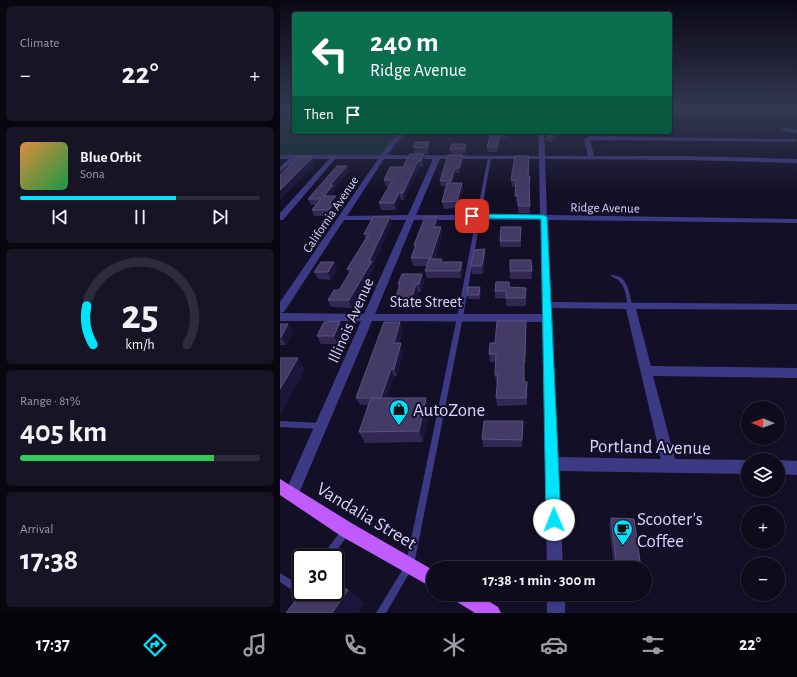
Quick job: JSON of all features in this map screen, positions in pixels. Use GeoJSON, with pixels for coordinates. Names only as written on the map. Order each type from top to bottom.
{"type":"FeatureCollection","features":[{"type":"Feature","properties":{"kind":"main road","name":"Vandalia Street"},"geometry":{"type":"LineString","coordinates":[[286,489],[347,530],[426,575]]}},
{"type":"Feature","properties":{"kind":"main road"},"geometry":{"type":"LineString","coordinates":[[472,601],[492,613]]}},
{"type":"Feature","properties":{"kind":"street","name":"California Avenue"},"geometry":{"type":"LineString","coordinates":[[280,310],[341,218],[398,138]]}},
{"type":"Feature","properties":{"kind":"street"},"geometry":{"type":"LineString","coordinates":[[541,138],[555,561]]}},
{"type":"Feature","properties":{"kind":"street"},"geometry":{"type":"LineString","coordinates":[[591,158],[587,139],[591,138],[796,141]]}},
{"type":"Feature","properties":{"kind":"street"},"geometry":{"type":"LineString","coordinates":[[280,157],[591,158],[797,161]]}},
{"type":"Feature","properties":{"kind":"street"},"geometry":{"type":"LineString","coordinates":[[280,170],[294,158]]}},
{"type":"Feature","properties":{"kind":"street"},"geometry":{"type":"LineString","coordinates":[[280,218],[333,158]]}},
{"type":"Feature","properties":{"kind":"street","name":"Illinois Avenue"},"geometry":{"type":"LineString","coordinates":[[286,489],[321,426],[437,158]]}},
{"type":"Feature","properties":{"kind":"street","name":"Ridge Avenue"},"geometry":{"type":"LineString","coordinates":[[341,218],[479,216],[797,221]]}},
{"type":"Feature","properties":{"kind":"street"},"geometry":{"type":"LineString","coordinates":[[547,305],[797,307]]}},
{"type":"Feature","properties":{"kind":"street"},"geometry":{"type":"LineString","coordinates":[[630,306],[670,466]]}},
{"type":"Feature","properties":{"kind":"street","name":"State Street"},"geometry":{"type":"LineString","coordinates":[[280,317],[548,318]]}},
{"type":"Feature","properties":{"kind":"street"},"geometry":{"type":"LineString","coordinates":[[647,371],[797,373]]}},
{"type":"Feature","properties":{"kind":"street","name":"Portland Avenue"},"geometry":{"type":"LineString","coordinates":[[552,464],[741,467]]}},
{"type":"Feature","properties":{"kind":"street"},"geometry":{"type":"LineString","coordinates":[[785,467],[797,468]]}},
{"type":"Feature","properties":{"kind":"street"},"geometry":{"type":"LineString","coordinates":[[556,601],[556,613]]}},
{"type":"Feature","properties":{"kind":"lane"},"geometry":{"type":"LineString","coordinates":[[381,613],[410,565],[460,317],[489,158]]}},
{"type":"Feature","properties":{"kind":"lane"},"geometry":{"type":"LineString","coordinates":[[613,276],[619,277],[623,280],[630,306]]}},
{"type":"Feature","properties":{"kind":"lane"},"geometry":{"type":"LineString","coordinates":[[283,424],[321,426]]}},
{"type":"Feature","properties":{"kind":"lane"},"geometry":{"type":"LineString","coordinates":[[333,549],[347,530]]}},
{"type":"Feature","properties":{"kind":"lane"},"geometry":{"type":"LineString","coordinates":[[280,576],[292,585]]}},
{"type":"Feature","properties":{"kind":"green space"},"geometry":{"type":"Polygon","coordinates":[[[280,138],[398,138],[382,158],[280,157],[280,138]]]}},
{"type":"Feature","properties":{"kind":"building"},"geometry":{"type":"Polygon","coordinates":[[[490,138],[499,138],[497,147],[487,147],[490,138]]]}},
{"type":"Feature","properties":{"kind":"building"},"geometry":{"type":"Polygon","coordinates":[[[416,142],[429,142],[427,148],[413,147],[416,142]]]}},
{"type":"Feature","properties":{"kind":"building"},"geometry":{"type":"Polygon","coordinates":[[[452,144],[466,144],[465,149],[450,149],[452,144]]]}},
{"type":"Feature","properties":{"kind":"building"},"geometry":{"type":"Polygon","coordinates":[[[410,154],[424,154],[421,161],[418,161],[403,193],[399,193],[394,203],[379,203],[393,180],[384,180],[390,167],[403,167],[410,154]]]}},
{"type":"Feature","properties":{"kind":"building"},"geometry":{"type":"Polygon","coordinates":[[[448,155],[463,155],[459,168],[455,168],[451,181],[440,181],[448,155]]]}},
{"type":"Feature","properties":{"kind":"building"},"geometry":{"type":"Polygon","coordinates":[[[515,156],[529,156],[528,176],[530,176],[530,206],[518,206],[518,196],[515,196],[516,181],[511,180],[515,156]]]}},
{"type":"Feature","properties":{"kind":"building"},"geometry":{"type":"Polygon","coordinates":[[[298,157],[313,157],[280,190],[280,175],[298,157]]]}},
{"type":"Feature","properties":{"kind":"building"},"geometry":{"type":"Polygon","coordinates":[[[337,166],[347,166],[330,185],[333,185],[324,196],[336,196],[330,202],[335,202],[329,210],[312,210],[321,199],[308,199],[337,166]]]}},
{"type":"Feature","properties":{"kind":"building"},"geometry":{"type":"Polygon","coordinates":[[[447,183],[462,183],[457,201],[442,202],[447,183]]]}},
{"type":"Feature","properties":{"kind":"building"},"geometry":{"type":"Polygon","coordinates":[[[373,217],[390,217],[369,261],[372,261],[349,300],[328,300],[334,290],[339,290],[352,269],[347,269],[369,234],[364,234],[373,217]]]}},
{"type":"Feature","properties":{"kind":"building"},"geometry":{"type":"Polygon","coordinates":[[[425,217],[437,217],[434,227],[441,227],[431,258],[411,258],[416,245],[414,245],[425,217]]]}},
{"type":"Feature","properties":{"kind":"building"},"geometry":{"type":"Polygon","coordinates":[[[501,227],[521,227],[520,241],[500,241],[501,227]]]}},
{"type":"Feature","properties":{"kind":"building"},"geometry":{"type":"Polygon","coordinates":[[[485,249],[482,266],[471,266],[474,250],[485,249]]]}},
{"type":"Feature","properties":{"kind":"building"},"geometry":{"type":"Polygon","coordinates":[[[429,259],[442,259],[441,262],[462,262],[460,271],[425,271],[429,259]]]}},
{"type":"Feature","properties":{"kind":"building"},"geometry":{"type":"Polygon","coordinates":[[[510,260],[531,260],[532,271],[510,271],[510,260]]]}},
{"type":"Feature","properties":{"kind":"building"},"geometry":{"type":"Polygon","coordinates":[[[321,262],[334,262],[328,272],[314,272],[321,262]]]}},
{"type":"Feature","properties":{"kind":"building"},"geometry":{"type":"Polygon","coordinates":[[[402,274],[422,274],[419,284],[416,284],[411,300],[395,300],[400,284],[398,284],[402,274]]]}},
{"type":"Feature","properties":{"kind":"building"},"geometry":{"type":"Polygon","coordinates":[[[496,282],[509,282],[509,287],[526,288],[525,298],[506,298],[506,291],[495,291],[496,282]]]}},
{"type":"Feature","properties":{"kind":"building"},"geometry":{"type":"Polygon","coordinates":[[[468,287],[480,287],[479,295],[467,295],[468,287]]]}},
{"type":"Feature","properties":{"kind":"building"},"geometry":{"type":"Polygon","coordinates":[[[340,321],[334,336],[317,336],[324,322],[340,321]]]}},
{"type":"Feature","properties":{"kind":"building"},"geometry":{"type":"Polygon","coordinates":[[[497,321],[526,321],[524,382],[527,382],[526,398],[496,398],[498,375],[495,375],[496,354],[489,354],[490,343],[495,343],[497,321]]]}},
{"type":"Feature","properties":{"kind":"building"},"geometry":{"type":"Polygon","coordinates":[[[384,322],[400,322],[394,343],[401,343],[394,369],[391,369],[381,398],[356,398],[384,322]]]}},
{"type":"Feature","properties":{"kind":"building"},"geometry":{"type":"Polygon","coordinates":[[[280,324],[288,324],[281,337],[280,337],[280,324]]]}},
{"type":"Feature","properties":{"kind":"building"},"geometry":{"type":"Polygon","coordinates":[[[280,358],[298,358],[280,389],[280,358]]]}},
{"type":"Feature","properties":{"kind":"building"},"geometry":{"type":"Polygon","coordinates":[[[371,398],[426,398],[419,431],[359,432],[371,398]]]}},
{"type":"Feature","properties":{"kind":"building"},"geometry":{"type":"Polygon","coordinates":[[[484,421],[523,421],[522,440],[482,439],[484,421]]]}},
{"type":"Feature","properties":{"kind":"building","name":"Scooter's Coffee"},"geometry":{"type":"Polygon","coordinates":[[[611,518],[634,519],[640,561],[616,561],[611,518]]]}},
{"type":"Feature","properties":{"kind":"building"},"geometry":{"type":"Polygon","coordinates":[[[344,588],[348,590],[344,596],[344,588]]]}},
{"type":"Feature","properties":{"kind":"building"},"geometry":{"type":"Polygon","coordinates":[[[295,601],[340,601],[332,613],[286,613],[295,601]]]}},
{"type":"Feature","properties":{"kind":"waterway"},"geometry":{"type":"LineString","coordinates":[[389,156],[403,138]]}},
{"type":"Feature","properties":{"kind":"place","name":"AutoZone"},"geometry":{"type":"Point","coordinates":[399,426]}},
{"type":"Feature","properties":{"kind":"place","name":"Scooter's Coffee"},"geometry":{"type":"Point","coordinates":[623,546]}},
{"type":"Feature","properties":{"kind":"route"},"geometry":{"type":"LineString","coordinates":[[472,216],[544,217],[554,520]]}}]}
